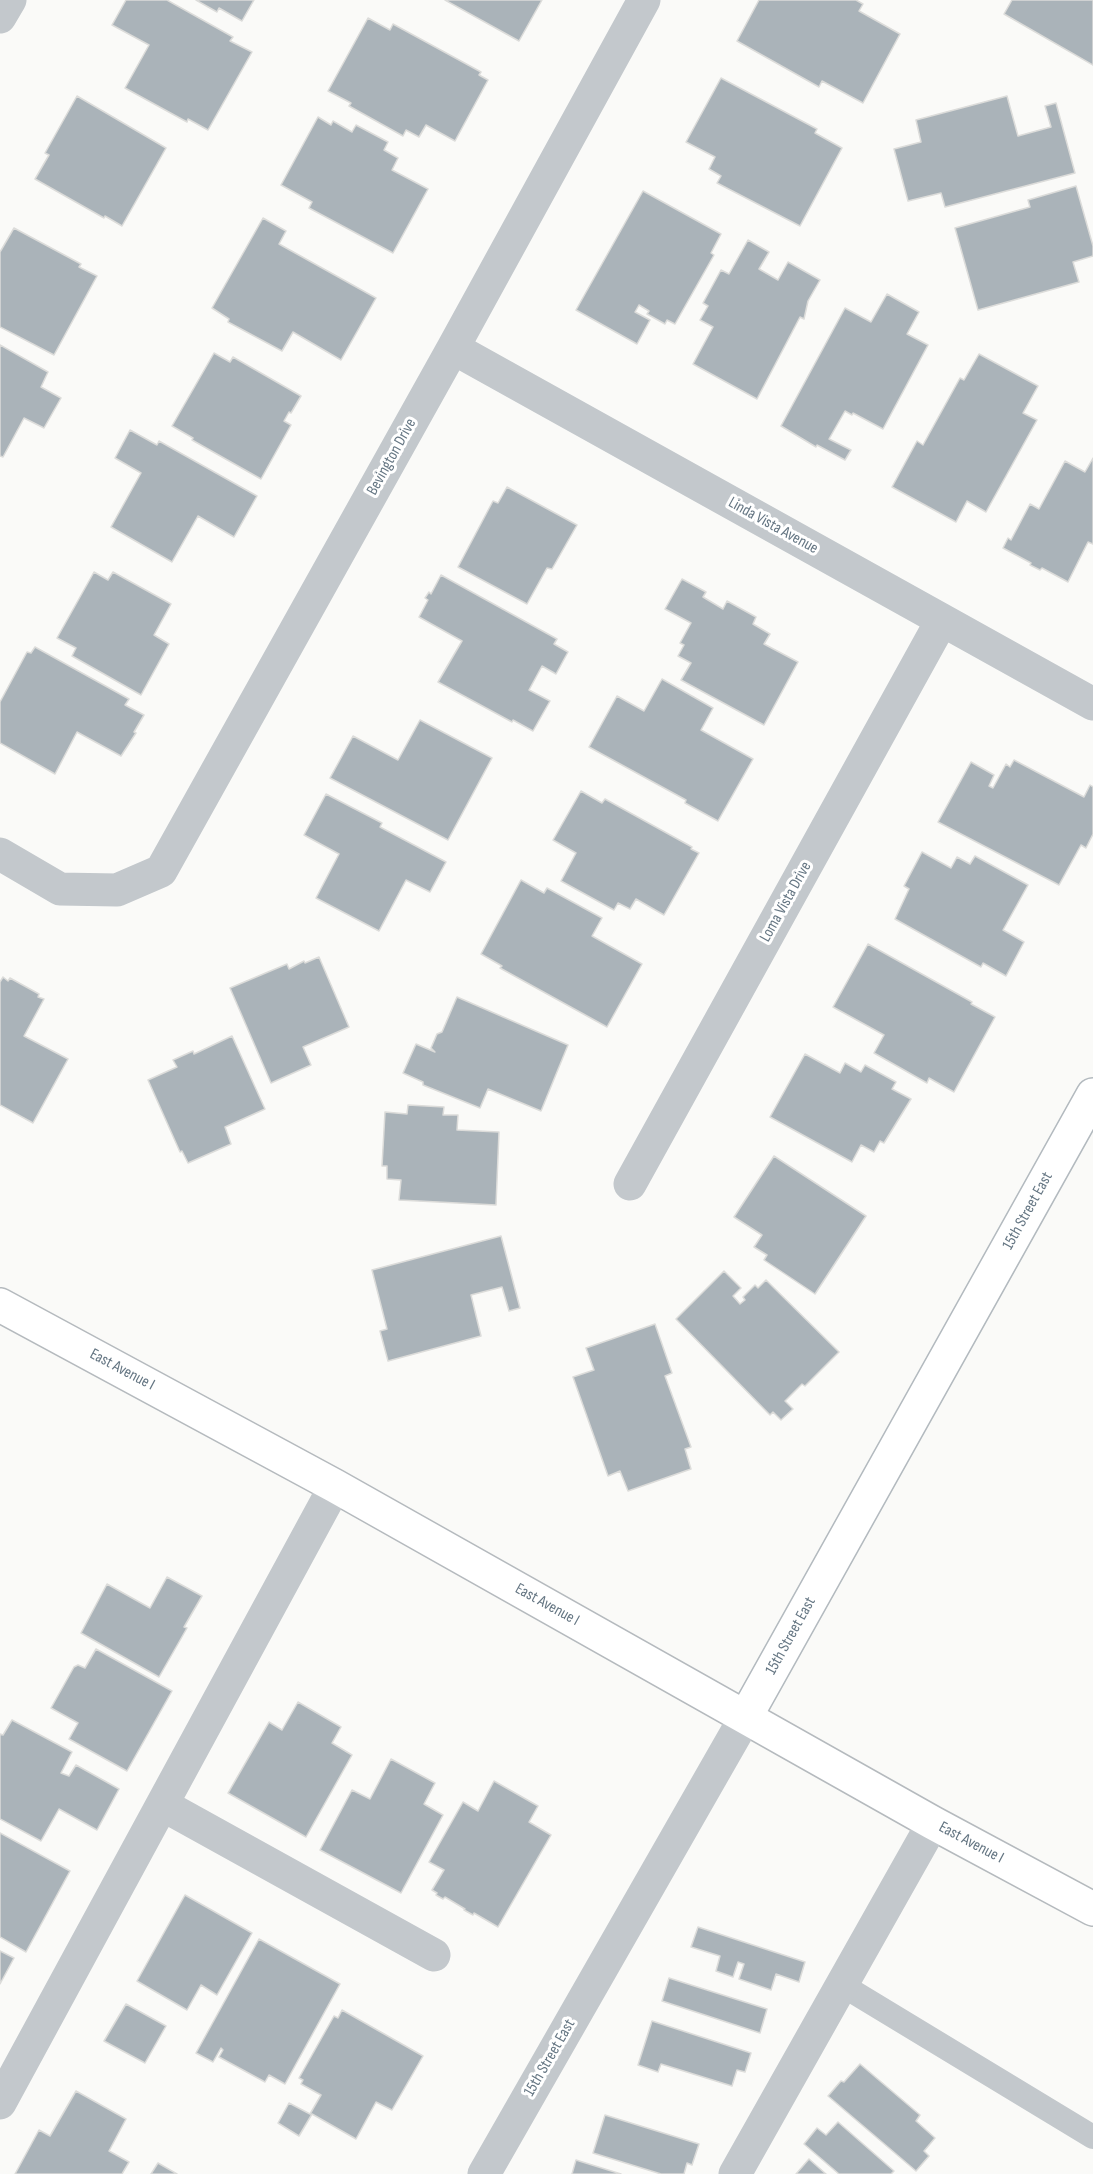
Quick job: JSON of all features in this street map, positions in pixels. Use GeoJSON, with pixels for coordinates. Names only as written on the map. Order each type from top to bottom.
{"type":"FeatureCollection","features":[{"type":"Feature","properties":{"kind":"main road","name":"15th Street East"},"geometry":{"type":"LineString","coordinates":[[746,1716],[1093,1095]]}},
{"type":"Feature","properties":{"kind":"main road","name":"East Avenue I"},"geometry":{"type":"LineString","coordinates":[[0,1305],[335,1486],[933,1822],[1093,1909]]}},
{"type":"Feature","properties":{"kind":"street"},"geometry":{"type":"LineString","coordinates":[[0,17],[10,0]]}},
{"type":"Feature","properties":{"kind":"street","name":"Bevington Drive"},"geometry":{"type":"LineString","coordinates":[[0,854],[60,889],[117,890],[161,871],[644,0]]}},
{"type":"Feature","properties":{"kind":"street","name":"Linda Vista Avenue"},"geometry":{"type":"LineString","coordinates":[[453,348],[1093,704]]}},
{"type":"Feature","properties":{"kind":"street","name":"Loma Vista Drive"},"geometry":{"type":"LineString","coordinates":[[630,1184],[942,620]]}},
{"type":"Feature","properties":{"kind":"street"},"geometry":{"type":"LineString","coordinates":[[0,2103],[335,1486]]}},
{"type":"Feature","properties":{"kind":"street","name":"15th Street East"},"geometry":{"type":"LineString","coordinates":[[484,2174],[746,1716]]}},
{"type":"Feature","properties":{"kind":"street"},"geometry":{"type":"LineString","coordinates":[[163,1805],[434,1955]]}},
{"type":"Feature","properties":{"kind":"street"},"geometry":{"type":"LineString","coordinates":[[735,2174],[933,1822]]}},
{"type":"Feature","properties":{"kind":"lane"},"geometry":{"type":"LineString","coordinates":[[842,1985],[1093,2137]]}},
{"type":"Feature","properties":{"kind":"building"},"geometry":{"type":"Polygon","coordinates":[[[126,0],[167,0],[233,37],[230,41],[252,52],[208,130],[188,119],[187,122],[125,88],[149,45],[112,25],[126,0]]]}},
{"type":"Feature","properties":{"kind":"building"},"geometry":{"type":"Polygon","coordinates":[[[196,0],[254,0],[242,21],[219,8],[217,12],[196,0]]]}},
{"type":"Feature","properties":{"kind":"building"},"geometry":{"type":"Polygon","coordinates":[[[445,0],[542,0],[519,41],[445,0]]]}},
{"type":"Feature","properties":{"kind":"building"},"geometry":{"type":"Polygon","coordinates":[[[759,0],[856,0],[863,4],[859,11],[900,34],[863,103],[822,81],[819,87],[737,41],[759,0]]]}},
{"type":"Feature","properties":{"kind":"building"},"geometry":{"type":"Polygon","coordinates":[[[1012,0],[1093,0],[1093,65],[1004,14],[1012,0]]]}},
{"type":"Feature","properties":{"kind":"building"},"geometry":{"type":"Polygon","coordinates":[[[368,18],[390,30],[393,24],[481,72],[479,75],[488,80],[455,141],[426,125],[419,137],[406,130],[403,136],[349,106],[351,103],[328,91],[368,18]]]}},
{"type":"Feature","properties":{"kind":"building"},"geometry":{"type":"Polygon","coordinates":[[[721,78],[817,129],[815,133],[842,148],[800,226],[717,183],[721,176],[709,169],[715,157],[686,142],[721,78]]]}},
{"type":"Feature","properties":{"kind":"building"},"geometry":{"type":"Polygon","coordinates":[[[77,96],[166,148],[122,226],[35,179],[49,155],[45,153],[77,96]]]}},
{"type":"Feature","properties":{"kind":"building"},"geometry":{"type":"Polygon","coordinates":[[[1007,96],[1018,136],[1051,127],[1045,106],[1056,103],[1075,173],[945,207],[941,193],[908,201],[894,149],[921,142],[916,120],[1007,96]]]}},
{"type":"Feature","properties":{"kind":"building"},"geometry":{"type":"Polygon","coordinates":[[[318,117],[331,125],[333,121],[352,132],[356,125],[388,142],[384,150],[398,158],[392,170],[428,189],[393,253],[309,208],[312,202],[281,185],[318,117]]]}},
{"type":"Feature","properties":{"kind":"building"},"geometry":{"type":"Polygon","coordinates":[[[1076,186],[1093,246],[1093,256],[1073,262],[1079,282],[978,310],[955,228],[1030,207],[1028,200],[1076,186]]]}},
{"type":"Feature","properties":{"kind":"building"},"geometry":{"type":"Polygon","coordinates":[[[643,191],[721,234],[711,253],[714,255],[675,324],[667,320],[665,324],[647,314],[649,311],[639,305],[635,312],[650,320],[637,344],[576,310],[643,191]]]}},
{"type":"Feature","properties":{"kind":"building"},"geometry":{"type":"Polygon","coordinates":[[[263,218],[286,231],[279,244],[376,298],[341,360],[293,332],[282,351],[228,322],[229,319],[212,308],[263,218]]]}},
{"type":"Feature","properties":{"kind":"building"},"geometry":{"type":"Polygon","coordinates":[[[14,228],[81,264],[79,267],[97,276],[54,355],[0,327],[0,252],[14,228]]]}},
{"type":"Feature","properties":{"kind":"building"},"geometry":{"type":"Polygon","coordinates":[[[748,240],[769,252],[759,269],[778,280],[788,262],[820,280],[808,301],[804,319],[800,317],[757,399],[693,364],[713,327],[700,320],[708,306],[703,303],[721,270],[729,274],[748,240]]]}},
{"type":"Feature","properties":{"kind":"building"},"geometry":{"type":"Polygon","coordinates":[[[887,294],[919,312],[907,334],[928,345],[883,429],[845,411],[829,439],[851,450],[845,460],[817,445],[816,447],[781,426],[845,308],[871,322],[887,294]]]}},
{"type":"Feature","properties":{"kind":"building"},"geometry":{"type":"Polygon","coordinates":[[[0,345],[48,372],[41,387],[61,398],[44,428],[24,418],[3,457],[0,456],[0,345]]]}},
{"type":"Feature","properties":{"kind":"building"},"geometry":{"type":"Polygon","coordinates":[[[214,353],[230,362],[233,357],[301,396],[284,421],[291,425],[261,479],[172,426],[214,353]]]}},
{"type":"Feature","properties":{"kind":"building"},"geometry":{"type":"Polygon","coordinates":[[[979,354],[1038,386],[1023,413],[1037,420],[986,512],[967,501],[956,522],[892,487],[917,441],[923,445],[960,378],[964,380],[979,354]]]}},
{"type":"Feature","properties":{"kind":"building"},"geometry":{"type":"Polygon","coordinates":[[[130,430],[157,445],[159,441],[257,496],[234,537],[198,516],[172,562],[111,527],[141,473],[115,458],[130,430]]]}},
{"type":"Feature","properties":{"kind":"building"},"geometry":{"type":"Polygon","coordinates":[[[1093,458],[1093,544],[1088,542],[1068,582],[1042,568],[1040,570],[1030,565],[1031,563],[1003,548],[1008,538],[1011,540],[1030,504],[1039,509],[1065,461],[1085,472],[1093,458]]]}},
{"type":"Feature","properties":{"kind":"building"},"geometry":{"type":"Polygon","coordinates":[[[507,487],[577,525],[552,569],[547,568],[527,604],[458,567],[493,501],[498,503],[507,487]]]}},
{"type":"Feature","properties":{"kind":"building"},"geometry":{"type":"Polygon","coordinates":[[[94,572],[108,580],[113,572],[171,604],[154,635],[169,644],[141,695],[72,656],[76,648],[57,638],[94,572]]]}},
{"type":"Feature","properties":{"kind":"building"},"geometry":{"type":"Polygon","coordinates":[[[441,575],[557,639],[554,644],[568,652],[556,674],[542,666],[529,690],[550,701],[533,731],[438,682],[462,641],[419,617],[428,600],[425,598],[429,592],[431,594],[441,575]]]}},
{"type":"Feature","properties":{"kind":"building"},"geometry":{"type":"Polygon","coordinates":[[[682,579],[706,592],[703,597],[723,609],[727,601],[756,617],[753,624],[770,634],[764,644],[798,662],[764,725],[681,680],[691,663],[678,656],[684,645],[680,643],[691,623],[665,609],[682,579]]]}},
{"type":"Feature","properties":{"kind":"building"},"geometry":{"type":"Polygon","coordinates":[[[35,647],[129,699],[125,705],[144,715],[134,732],[136,733],[121,756],[77,732],[55,774],[0,743],[0,702],[27,652],[31,653],[35,647]]]}},
{"type":"Feature","properties":{"kind":"building"},"geometry":{"type":"Polygon","coordinates":[[[662,679],[713,708],[701,730],[753,759],[718,821],[685,803],[686,800],[589,747],[617,696],[644,711],[662,679]]]}},
{"type":"Feature","properties":{"kind":"building"},"geometry":{"type":"Polygon","coordinates":[[[420,720],[492,758],[448,840],[330,778],[353,736],[398,760],[420,720]]]}},
{"type":"Feature","properties":{"kind":"building"},"geometry":{"type":"Polygon","coordinates":[[[1014,760],[1084,797],[1090,785],[1093,787],[1093,834],[1086,848],[1081,845],[1059,885],[938,822],[971,762],[994,775],[989,786],[993,788],[1006,764],[1010,767],[1014,760]]]}},
{"type":"Feature","properties":{"kind":"building"},"geometry":{"type":"Polygon","coordinates":[[[581,791],[602,803],[605,799],[699,853],[664,915],[636,899],[630,909],[618,903],[614,910],[561,881],[576,853],[553,840],[581,791]]]}},
{"type":"Feature","properties":{"kind":"building"},"geometry":{"type":"Polygon","coordinates":[[[326,794],[382,823],[380,827],[446,862],[430,892],[406,880],[379,931],[316,898],[339,854],[304,835],[326,794]]]}},
{"type":"Feature","properties":{"kind":"building"},"geometry":{"type":"Polygon","coordinates":[[[922,852],[951,868],[957,857],[970,864],[975,856],[1028,885],[1003,930],[1024,942],[1006,976],[983,963],[981,967],[895,919],[909,889],[904,886],[922,852]]]}},
{"type":"Feature","properties":{"kind":"building"},"geometry":{"type":"Polygon","coordinates":[[[521,880],[544,893],[547,888],[602,918],[592,936],[642,964],[607,1027],[500,968],[502,966],[481,954],[521,880]]]}},
{"type":"Feature","properties":{"kind":"building"},"geometry":{"type":"Polygon","coordinates":[[[868,944],[995,1017],[954,1092],[929,1078],[927,1083],[874,1053],[884,1035],[833,1007],[868,944]]]}},
{"type":"Feature","properties":{"kind":"building"},"geometry":{"type":"Polygon","coordinates":[[[319,957],[349,1027],[303,1047],[311,1065],[271,1083],[230,988],[287,964],[289,969],[304,961],[305,963],[319,957]]]}},
{"type":"Feature","properties":{"kind":"building"},"geometry":{"type":"Polygon","coordinates":[[[3,977],[8,981],[10,978],[44,999],[24,1036],[68,1059],[33,1123],[0,1105],[0,982],[3,977]]]}},
{"type":"Feature","properties":{"kind":"building"},"geometry":{"type":"Polygon","coordinates":[[[457,997],[568,1045],[541,1111],[488,1089],[480,1108],[423,1085],[423,1082],[403,1073],[416,1044],[435,1052],[431,1048],[437,1034],[442,1032],[457,997]]]}},
{"type":"Feature","properties":{"kind":"building"},"geometry":{"type":"Polygon","coordinates":[[[232,1036],[265,1109],[225,1127],[231,1144],[188,1163],[182,1151],[180,1152],[148,1080],[177,1067],[173,1060],[193,1051],[194,1054],[232,1036]]]}},
{"type":"Feature","properties":{"kind":"building"},"geometry":{"type":"Polygon","coordinates":[[[805,1054],[840,1073],[845,1063],[861,1072],[865,1065],[896,1082],[892,1089],[911,1099],[884,1143],[880,1141],[874,1152],[861,1145],[852,1162],[770,1117],[805,1054]]]}},
{"type":"Feature","properties":{"kind":"building"},"geometry":{"type":"Polygon","coordinates":[[[408,1105],[444,1107],[443,1115],[458,1115],[457,1130],[499,1132],[496,1205],[399,1200],[401,1180],[387,1179],[387,1166],[382,1166],[385,1112],[407,1114],[408,1105]]]}},
{"type":"Feature","properties":{"kind":"building"},"geometry":{"type":"Polygon","coordinates":[[[774,1156],[866,1216],[815,1294],[764,1260],[767,1255],[754,1247],[762,1235],[734,1217],[774,1156]]]}},
{"type":"Feature","properties":{"kind":"building"},"geometry":{"type":"Polygon","coordinates":[[[501,1236],[520,1308],[509,1311],[502,1287],[471,1295],[481,1336],[388,1361],[380,1331],[387,1329],[372,1270],[501,1236]]]}},
{"type":"Feature","properties":{"kind":"building"},"geometry":{"type":"Polygon","coordinates":[[[724,1271],[741,1288],[733,1296],[740,1304],[745,1300],[743,1297],[755,1285],[758,1288],[766,1280],[839,1352],[805,1386],[802,1384],[785,1401],[793,1409],[781,1420],[773,1412],[770,1415],[676,1319],[724,1271]]]}},
{"type":"Feature","properties":{"kind":"building"},"geometry":{"type":"Polygon","coordinates":[[[655,1324],[672,1373],[665,1376],[691,1447],[685,1449],[691,1469],[628,1491],[620,1471],[608,1476],[573,1377],[594,1370],[586,1348],[655,1324]]]}},
{"type":"Feature","properties":{"kind":"building"},"geometry":{"type":"Polygon","coordinates":[[[167,1577],[202,1596],[159,1677],[81,1633],[107,1584],[150,1608],[167,1577]]]}},
{"type":"Feature","properties":{"kind":"building"},"geometry":{"type":"Polygon","coordinates":[[[96,1649],[172,1691],[127,1771],[69,1739],[78,1723],[51,1708],[74,1667],[78,1665],[85,1668],[96,1649]]]}},
{"type":"Feature","properties":{"kind":"building"},"geometry":{"type":"Polygon","coordinates":[[[298,1702],[341,1727],[332,1743],[352,1755],[306,1837],[228,1793],[269,1722],[282,1730],[298,1702]]]}},
{"type":"Feature","properties":{"kind":"building"},"geometry":{"type":"Polygon","coordinates":[[[12,1720],[72,1752],[61,1773],[69,1776],[76,1765],[119,1789],[97,1830],[59,1809],[41,1841],[0,1819],[0,1734],[3,1735],[12,1720]]]}},
{"type":"Feature","properties":{"kind":"building"},"geometry":{"type":"Polygon","coordinates":[[[391,1759],[435,1783],[424,1804],[443,1815],[401,1893],[320,1850],[352,1790],[370,1799],[391,1759]]]}},
{"type":"Feature","properties":{"kind":"building"},"geometry":{"type":"Polygon","coordinates":[[[494,1781],[538,1806],[529,1822],[551,1835],[498,1927],[464,1910],[445,1897],[443,1899],[436,1895],[437,1893],[432,1890],[444,1870],[429,1862],[463,1802],[478,1811],[494,1781]]]}},
{"type":"Feature","properties":{"kind":"building"},"geometry":{"type":"Polygon","coordinates":[[[0,1833],[70,1871],[26,1952],[0,1937],[0,1833]]]}},
{"type":"Feature","properties":{"kind":"building"},"geometry":{"type":"Polygon","coordinates":[[[185,1895],[252,1933],[217,1995],[201,1985],[187,2010],[137,1981],[185,1895]]]}},
{"type":"Feature","properties":{"kind":"building"},"geometry":{"type":"Polygon","coordinates":[[[698,1927],[805,1962],[799,1982],[776,1974],[771,1990],[739,1979],[744,1964],[738,1962],[733,1977],[716,1971],[720,1956],[691,1947],[698,1927]]]}},
{"type":"Feature","properties":{"kind":"building"},"geometry":{"type":"Polygon","coordinates":[[[259,1939],[340,1984],[285,2084],[269,2075],[265,2082],[219,2057],[223,2050],[221,2048],[213,2062],[196,2053],[259,1939]]]}},
{"type":"Feature","properties":{"kind":"building"},"geometry":{"type":"Polygon","coordinates":[[[0,1951],[14,1958],[0,1984],[0,1951]]]}},
{"type":"Feature","properties":{"kind":"building"},"geometry":{"type":"Polygon","coordinates":[[[669,1978],[767,2009],[760,2033],[662,2001],[669,1978]]]}},
{"type":"Feature","properties":{"kind":"building"},"geometry":{"type":"Polygon","coordinates":[[[126,2004],[166,2026],[145,2063],[104,2041],[126,2004]]]}},
{"type":"Feature","properties":{"kind":"building"},"geometry":{"type":"Polygon","coordinates":[[[342,2010],[423,2056],[392,2110],[376,2102],[356,2139],[312,2114],[299,2136],[278,2123],[289,2103],[310,2114],[321,2095],[301,2084],[303,2080],[299,2078],[334,2016],[338,2018],[342,2010]]]}},
{"type":"Feature","properties":{"kind":"building"},"geometry":{"type":"Polygon","coordinates":[[[652,2021],[751,2053],[745,2072],[737,2070],[732,2086],[661,2064],[658,2072],[638,2065],[652,2021]]]}},
{"type":"Feature","properties":{"kind":"building"},"geometry":{"type":"Polygon","coordinates":[[[860,2064],[920,2115],[916,2121],[935,2138],[924,2151],[929,2156],[916,2171],[828,2096],[860,2064]]]}},
{"type":"Feature","properties":{"kind":"building"},"geometry":{"type":"Polygon","coordinates":[[[76,2091],[126,2119],[109,2151],[129,2162],[122,2174],[15,2174],[39,2130],[50,2136],[76,2091]]]}},
{"type":"Feature","properties":{"kind":"building"},"geometry":{"type":"Polygon","coordinates":[[[605,2115],[699,2144],[692,2165],[687,2163],[684,2174],[661,2174],[593,2153],[605,2115]]]}},
{"type":"Feature","properties":{"kind":"building"},"geometry":{"type":"Polygon","coordinates":[[[838,2122],[894,2171],[891,2174],[839,2174],[804,2144],[817,2128],[826,2135],[838,2122]]]}},
{"type":"Feature","properties":{"kind":"building"},"geometry":{"type":"Polygon","coordinates":[[[809,2159],[826,2174],[796,2174],[809,2159]]]}},
{"type":"Feature","properties":{"kind":"building"},"geometry":{"type":"Polygon","coordinates":[[[576,2160],[621,2174],[572,2174],[576,2160]]]}},
{"type":"Feature","properties":{"kind":"building"},"geometry":{"type":"Polygon","coordinates":[[[158,2163],[177,2174],[151,2174],[158,2163]]]}}]}
